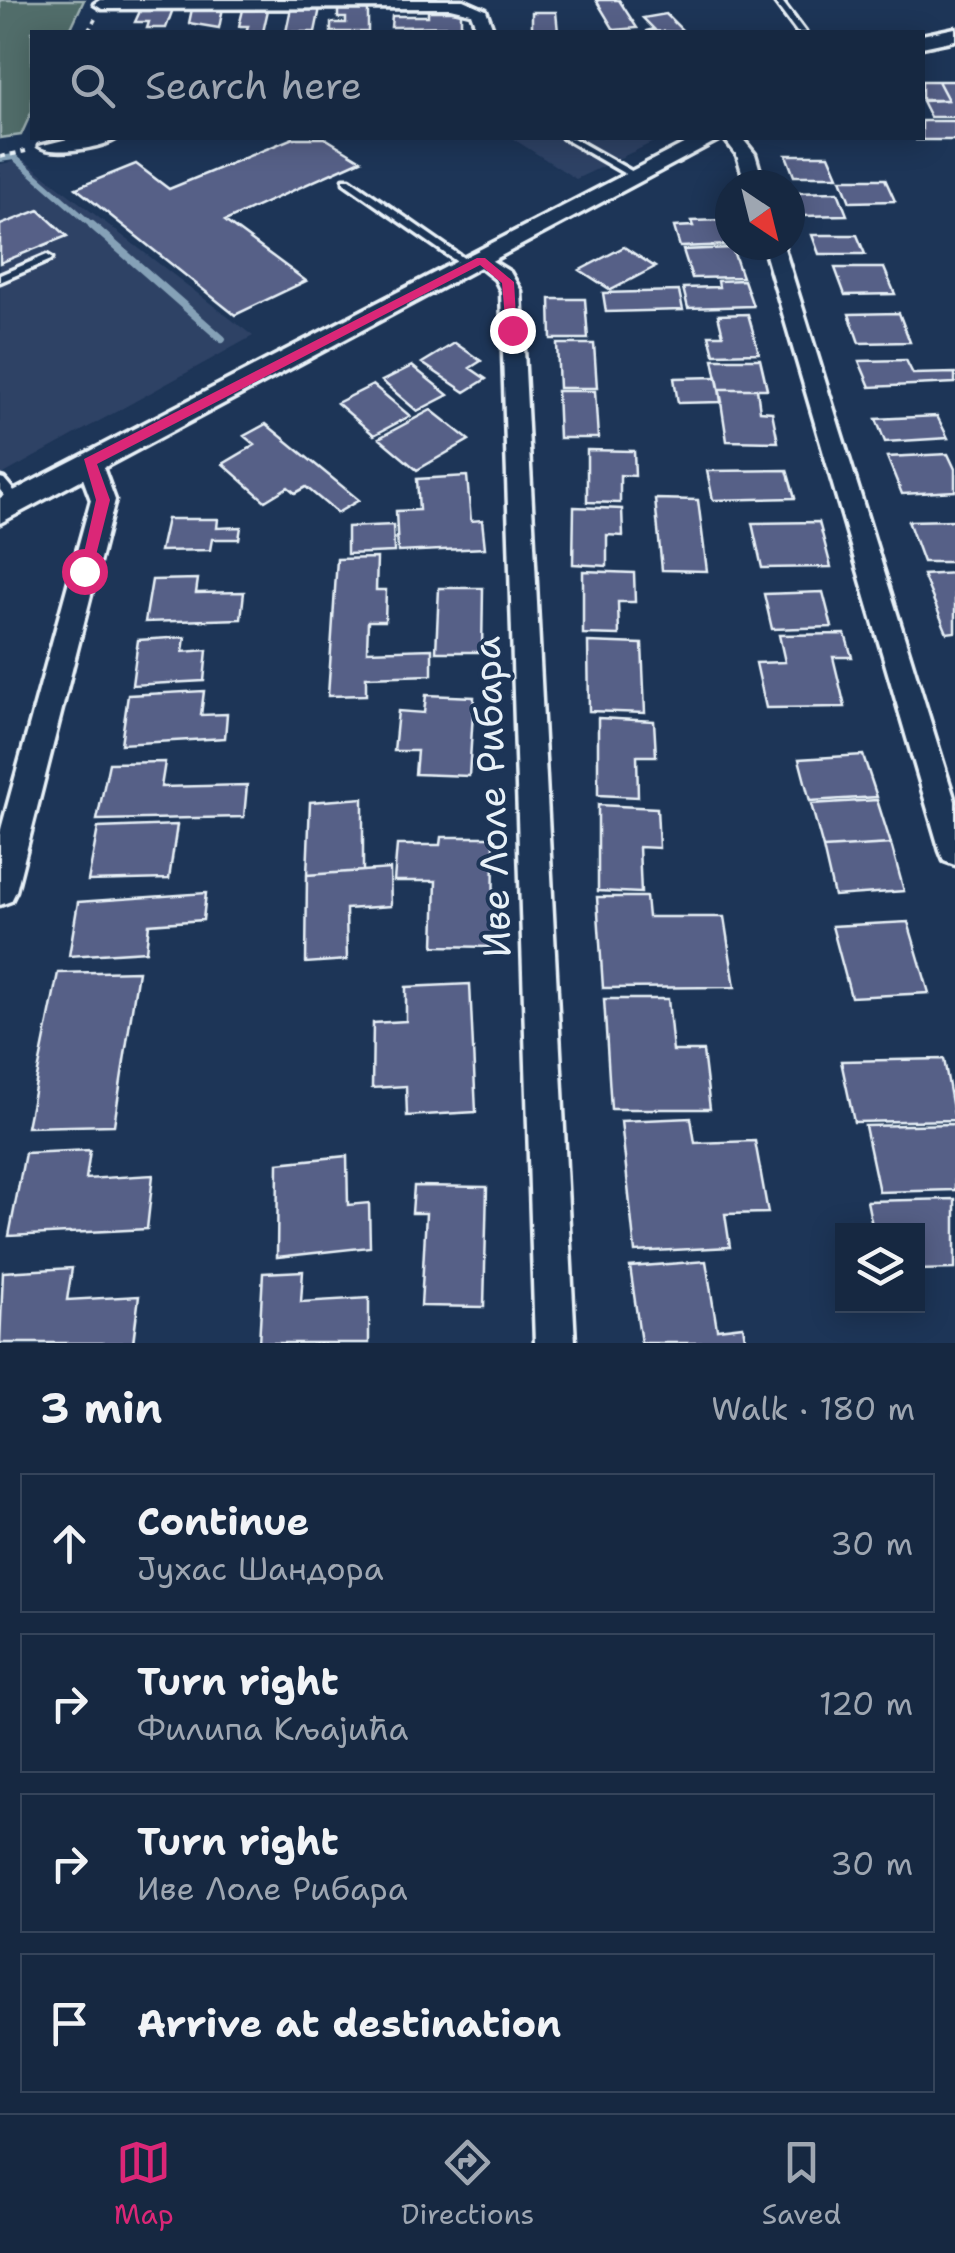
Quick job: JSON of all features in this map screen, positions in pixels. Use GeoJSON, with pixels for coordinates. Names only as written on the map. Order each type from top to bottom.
{"type":"FeatureCollection","features":[{"type":"Feature","properties":{"kind":"street"},"geometry":{"type":"LineString","coordinates":[[102,4],[450,2],[480,10],[486,30]]}},
{"type":"Feature","properties":{"kind":"street"},"geometry":{"type":"LineString","coordinates":[[925,40],[955,34]]}},
{"type":"Feature","properties":{"kind":"street"},"geometry":{"type":"LineString","coordinates":[[48,146],[93,140]]}},
{"type":"Feature","properties":{"kind":"street"},"geometry":{"type":"LineString","coordinates":[[6,499],[89,462],[707,140]]}},
{"type":"Feature","properties":{"kind":"street"},"geometry":{"type":"LineString","coordinates":[[735,140],[746,154],[751,170]]}},
{"type":"Feature","properties":{"kind":"street"},"geometry":{"type":"LineString","coordinates":[[778,260],[955,851]]}},
{"type":"Feature","properties":{"kind":"street","name":"Иве Лоле Рибара"},"geometry":{"type":"LineString","coordinates":[[476,263],[503,276],[511,291],[556,1343]]}},
{"type":"Feature","properties":{"kind":"street"},"geometry":{"type":"LineString","coordinates":[[0,892],[103,500],[89,462]]}},
{"type":"Feature","properties":{"kind":"lane"},"geometry":{"type":"LineString","coordinates":[[777,0],[800,30]]}},
{"type":"Feature","properties":{"kind":"lane"},"geometry":{"type":"LineString","coordinates":[[570,140],[637,177]]}},
{"type":"Feature","properties":{"kind":"lane"},"geometry":{"type":"LineString","coordinates":[[347,181],[476,263]]}},
{"type":"Feature","properties":{"kind":"lane"},"geometry":{"type":"LineString","coordinates":[[0,279],[47,258]]}},
{"type":"Feature","properties":{"kind":"shaded area"},"geometry":{"type":"Polygon","coordinates":[[[515,140],[658,140],[576,179],[515,140]]]}},
{"type":"Feature","properties":{"kind":"shaded area"},"geometry":{"type":"Polygon","coordinates":[[[24,160],[253,336],[0,476],[0,164],[24,160]]]}},
{"type":"Feature","properties":{"kind":"green space"},"geometry":{"type":"Polygon","coordinates":[[[0,0],[84,0],[70,30],[30,30],[30,115],[21,135],[0,138],[0,0]]]}},
{"type":"Feature","properties":{"kind":"building"},"geometry":{"type":"Polygon","coordinates":[[[596,0],[619,0],[637,28],[614,30],[596,0]]]}},
{"type":"Feature","properties":{"kind":"building"},"geometry":{"type":"Polygon","coordinates":[[[223,8],[219,28],[189,23],[192,9],[223,8]]]}},
{"type":"Feature","properties":{"kind":"building"},"geometry":{"type":"Polygon","coordinates":[[[291,8],[320,8],[315,30],[286,30],[291,8]]]}},
{"type":"Feature","properties":{"kind":"building"},"geometry":{"type":"Polygon","coordinates":[[[141,9],[173,9],[166,28],[147,28],[149,22],[135,22],[141,9]]]}},
{"type":"Feature","properties":{"kind":"building"},"geometry":{"type":"Polygon","coordinates":[[[243,10],[268,10],[263,30],[239,26],[243,10]]]}},
{"type":"Feature","properties":{"kind":"building"},"geometry":{"type":"Polygon","coordinates":[[[338,10],[368,10],[368,30],[331,30],[331,23],[346,23],[346,18],[338,18],[338,10]]]}},
{"type":"Feature","properties":{"kind":"building"},"geometry":{"type":"Polygon","coordinates":[[[428,11],[461,11],[461,26],[391,27],[392,16],[428,16],[428,11]]]}},
{"type":"Feature","properties":{"kind":"building"},"geometry":{"type":"Polygon","coordinates":[[[532,12],[556,12],[558,30],[532,30],[532,12]]]}},
{"type":"Feature","properties":{"kind":"building"},"geometry":{"type":"Polygon","coordinates":[[[666,14],[682,30],[650,30],[654,29],[643,18],[666,14]]]}},
{"type":"Feature","properties":{"kind":"building"},"geometry":{"type":"Polygon","coordinates":[[[925,81],[938,81],[948,100],[925,100],[925,81]]]}},
{"type":"Feature","properties":{"kind":"building"},"geometry":{"type":"Polygon","coordinates":[[[938,81],[955,81],[955,117],[930,117],[925,101],[948,100],[938,81]]]}},
{"type":"Feature","properties":{"kind":"building"},"geometry":{"type":"Polygon","coordinates":[[[925,121],[955,121],[955,140],[925,140],[925,121]]]}},
{"type":"Feature","properties":{"kind":"building"},"geometry":{"type":"Polygon","coordinates":[[[288,140],[328,140],[361,160],[225,221],[306,281],[235,315],[76,188],[136,164],[169,189],[288,140]]]}},
{"type":"Feature","properties":{"kind":"building"},"geometry":{"type":"Polygon","coordinates":[[[786,155],[829,155],[838,176],[805,176],[805,170],[792,170],[786,155]]]}},
{"type":"Feature","properties":{"kind":"building"},"geometry":{"type":"Polygon","coordinates":[[[841,179],[885,179],[895,201],[850,202],[841,179]]]}},
{"type":"Feature","properties":{"kind":"building"},"geometry":{"type":"Polygon","coordinates":[[[838,192],[847,215],[805,216],[805,193],[838,192]]]}},
{"type":"Feature","properties":{"kind":"building"},"geometry":{"type":"Polygon","coordinates":[[[39,210],[67,236],[0,263],[0,225],[39,210]]]}},
{"type":"Feature","properties":{"kind":"building"},"geometry":{"type":"Polygon","coordinates":[[[715,220],[715,246],[680,247],[674,227],[693,226],[691,221],[715,220]]]}},
{"type":"Feature","properties":{"kind":"building"},"geometry":{"type":"Polygon","coordinates":[[[812,235],[857,235],[865,254],[819,254],[812,235]]]}},
{"type":"Feature","properties":{"kind":"building"},"geometry":{"type":"Polygon","coordinates":[[[624,247],[655,267],[611,290],[580,270],[624,247]]]}},
{"type":"Feature","properties":{"kind":"building"},"geometry":{"type":"Polygon","coordinates":[[[715,249],[715,260],[736,260],[742,277],[692,278],[683,250],[715,249]]]}},
{"type":"Feature","properties":{"kind":"building"},"geometry":{"type":"Polygon","coordinates":[[[835,268],[884,268],[895,294],[845,295],[835,268]]]}},
{"type":"Feature","properties":{"kind":"building"},"geometry":{"type":"Polygon","coordinates":[[[744,280],[753,306],[688,308],[683,288],[719,287],[718,281],[744,280]]]}},
{"type":"Feature","properties":{"kind":"building"},"geometry":{"type":"Polygon","coordinates":[[[679,291],[683,310],[606,312],[603,293],[679,291]]]}},
{"type":"Feature","properties":{"kind":"building"},"geometry":{"type":"Polygon","coordinates":[[[550,299],[585,299],[588,339],[551,339],[550,299]]]}},
{"type":"Feature","properties":{"kind":"building"},"geometry":{"type":"Polygon","coordinates":[[[899,313],[910,342],[859,343],[849,314],[899,313]]]}},
{"type":"Feature","properties":{"kind":"building"},"geometry":{"type":"Polygon","coordinates":[[[748,314],[759,353],[714,354],[709,335],[723,335],[718,315],[748,314]]]}},
{"type":"Feature","properties":{"kind":"building"},"geometry":{"type":"Polygon","coordinates":[[[455,343],[481,361],[470,368],[486,379],[465,392],[422,363],[455,343]]]}},
{"type":"Feature","properties":{"kind":"building"},"geometry":{"type":"Polygon","coordinates":[[[557,344],[594,344],[597,388],[559,388],[557,344]]]}},
{"type":"Feature","properties":{"kind":"building"},"geometry":{"type":"Polygon","coordinates":[[[713,359],[760,359],[767,389],[719,389],[713,359]]]}},
{"type":"Feature","properties":{"kind":"building"},"geometry":{"type":"Polygon","coordinates":[[[906,360],[913,374],[955,373],[955,383],[870,387],[859,361],[906,360]]]}},
{"type":"Feature","properties":{"kind":"building"},"geometry":{"type":"Polygon","coordinates":[[[412,366],[448,395],[417,411],[382,381],[412,366]]]}},
{"type":"Feature","properties":{"kind":"building"},"geometry":{"type":"Polygon","coordinates":[[[717,377],[722,402],[678,403],[674,378],[717,377]]]}},
{"type":"Feature","properties":{"kind":"building"},"geometry":{"type":"Polygon","coordinates":[[[373,385],[410,416],[374,435],[337,403],[373,385]]]}},
{"type":"Feature","properties":{"kind":"building"},"geometry":{"type":"Polygon","coordinates":[[[719,389],[757,389],[760,411],[772,412],[778,442],[727,441],[719,389]]]}},
{"type":"Feature","properties":{"kind":"building"},"geometry":{"type":"Polygon","coordinates":[[[557,391],[595,391],[598,438],[559,438],[557,391]]]}},
{"type":"Feature","properties":{"kind":"building"},"geometry":{"type":"Polygon","coordinates":[[[431,410],[469,440],[417,470],[379,438],[431,410]]]}},
{"type":"Feature","properties":{"kind":"building"},"geometry":{"type":"Polygon","coordinates":[[[937,416],[948,438],[885,442],[876,419],[937,416]]]}},
{"type":"Feature","properties":{"kind":"building"},"geometry":{"type":"Polygon","coordinates":[[[266,424],[359,500],[337,513],[306,487],[295,493],[288,487],[265,501],[223,464],[255,445],[244,436],[266,424]]]}},
{"type":"Feature","properties":{"kind":"building"},"geometry":{"type":"Polygon","coordinates":[[[587,450],[634,451],[635,476],[620,475],[620,503],[587,502],[587,450]]]}},
{"type":"Feature","properties":{"kind":"building"},"geometry":{"type":"Polygon","coordinates":[[[948,454],[955,469],[955,491],[902,494],[887,457],[948,454]]]}},
{"type":"Feature","properties":{"kind":"building"},"geometry":{"type":"Polygon","coordinates":[[[787,470],[795,498],[713,500],[707,471],[787,470]]]}},
{"type":"Feature","properties":{"kind":"building"},"geometry":{"type":"Polygon","coordinates":[[[467,476],[471,521],[482,520],[485,548],[398,552],[396,511],[419,510],[417,479],[467,476]]]}},
{"type":"Feature","properties":{"kind":"building"},"geometry":{"type":"Polygon","coordinates":[[[655,499],[698,500],[707,571],[662,570],[655,499]]]}},
{"type":"Feature","properties":{"kind":"building"},"geometry":{"type":"Polygon","coordinates":[[[574,507],[622,509],[623,536],[607,535],[607,566],[573,564],[574,507]]]}},
{"type":"Feature","properties":{"kind":"building"},"geometry":{"type":"Polygon","coordinates":[[[167,519],[218,519],[217,528],[241,527],[239,539],[212,539],[210,550],[160,551],[167,519]]]}},
{"type":"Feature","properties":{"kind":"building"},"geometry":{"type":"Polygon","coordinates":[[[955,520],[955,562],[923,562],[908,521],[955,520]]]}},
{"type":"Feature","properties":{"kind":"building"},"geometry":{"type":"Polygon","coordinates":[[[819,522],[831,567],[762,568],[752,523],[819,522]]]}},
{"type":"Feature","properties":{"kind":"building"},"geometry":{"type":"Polygon","coordinates":[[[393,525],[394,552],[347,554],[347,527],[393,525]]]}},
{"type":"Feature","properties":{"kind":"building"},"geometry":{"type":"Polygon","coordinates":[[[377,558],[376,590],[386,590],[385,621],[368,621],[367,651],[432,649],[432,675],[366,677],[366,695],[328,696],[337,559],[377,558]]]}},
{"type":"Feature","properties":{"kind":"building"},"geometry":{"type":"Polygon","coordinates":[[[583,571],[634,573],[635,602],[618,602],[619,635],[583,634],[583,571]]]}},
{"type":"Feature","properties":{"kind":"building"},"geometry":{"type":"Polygon","coordinates":[[[955,573],[955,632],[947,633],[923,575],[955,573]]]}},
{"type":"Feature","properties":{"kind":"building"},"geometry":{"type":"Polygon","coordinates":[[[198,579],[196,593],[244,592],[241,619],[145,622],[152,580],[198,579]]]}},
{"type":"Feature","properties":{"kind":"building"},"geometry":{"type":"Polygon","coordinates":[[[439,588],[483,588],[482,652],[436,652],[439,588]]]}},
{"type":"Feature","properties":{"kind":"building"},"geometry":{"type":"Polygon","coordinates":[[[823,592],[832,627],[772,629],[764,594],[823,592]]]}},
{"type":"Feature","properties":{"kind":"building"},"geometry":{"type":"Polygon","coordinates":[[[845,634],[852,657],[833,657],[845,707],[766,708],[756,663],[785,662],[779,635],[845,634]]]}},
{"type":"Feature","properties":{"kind":"building"},"geometry":{"type":"Polygon","coordinates":[[[185,637],[183,652],[207,650],[204,681],[132,685],[138,640],[185,637]]]}},
{"type":"Feature","properties":{"kind":"building"},"geometry":{"type":"Polygon","coordinates":[[[588,642],[642,644],[645,713],[589,711],[588,642]]]}},
{"type":"Feature","properties":{"kind":"building"},"geometry":{"type":"Polygon","coordinates":[[[204,691],[201,715],[227,714],[225,738],[121,744],[128,695],[204,691]]]}},
{"type":"Feature","properties":{"kind":"building"},"geometry":{"type":"Polygon","coordinates":[[[426,695],[474,697],[469,776],[415,774],[417,751],[394,751],[398,711],[424,713],[426,695]]]}},
{"type":"Feature","properties":{"kind":"building"},"geometry":{"type":"Polygon","coordinates":[[[598,718],[654,721],[656,756],[637,756],[638,797],[598,795],[598,718]]]}},
{"type":"Feature","properties":{"kind":"building"},"geometry":{"type":"Polygon","coordinates":[[[863,755],[877,797],[810,801],[799,759],[863,755]]]}},
{"type":"Feature","properties":{"kind":"building"},"geometry":{"type":"Polygon","coordinates":[[[165,762],[161,787],[247,785],[244,817],[97,820],[109,763],[165,762]]]}},
{"type":"Feature","properties":{"kind":"building"},"geometry":{"type":"Polygon","coordinates":[[[363,798],[363,871],[307,875],[310,802],[363,798]]]}},
{"type":"Feature","properties":{"kind":"building"},"geometry":{"type":"Polygon","coordinates":[[[877,800],[891,844],[823,848],[811,804],[877,800]]]}},
{"type":"Feature","properties":{"kind":"building"},"geometry":{"type":"Polygon","coordinates":[[[598,805],[657,808],[659,848],[639,847],[641,893],[598,891],[598,805]]]}},
{"type":"Feature","properties":{"kind":"building"},"geometry":{"type":"Polygon","coordinates":[[[177,825],[169,879],[88,881],[98,828],[177,825]]]}},
{"type":"Feature","properties":{"kind":"building"},"geometry":{"type":"Polygon","coordinates":[[[441,837],[494,837],[493,947],[434,946],[436,881],[394,881],[397,845],[440,845],[441,837]]]}},
{"type":"Feature","properties":{"kind":"building"},"geometry":{"type":"Polygon","coordinates":[[[891,844],[904,891],[834,896],[823,848],[891,844]]]}},
{"type":"Feature","properties":{"kind":"building"},"geometry":{"type":"Polygon","coordinates":[[[390,869],[391,906],[346,909],[347,960],[306,963],[307,875],[390,869]]]}},
{"type":"Feature","properties":{"kind":"building"},"geometry":{"type":"Polygon","coordinates":[[[206,893],[203,920],[149,924],[146,951],[69,956],[78,902],[206,893]]]}},
{"type":"Feature","properties":{"kind":"building"},"geometry":{"type":"Polygon","coordinates":[[[597,897],[646,897],[648,917],[724,917],[735,987],[603,988],[597,897]]]}},
{"type":"Feature","properties":{"kind":"building"},"geometry":{"type":"Polygon","coordinates":[[[908,922],[929,993],[851,997],[832,926],[908,922]]]}},
{"type":"Feature","properties":{"kind":"building"},"geometry":{"type":"Polygon","coordinates":[[[138,971],[114,1125],[27,1127],[58,973],[138,971]]]}},
{"type":"Feature","properties":{"kind":"building"},"geometry":{"type":"Polygon","coordinates":[[[470,984],[476,1112],[407,1116],[406,1086],[372,1088],[373,1023],[406,1021],[406,987],[470,984]]]}},
{"type":"Feature","properties":{"kind":"building"},"geometry":{"type":"Polygon","coordinates":[[[604,999],[668,999],[673,1051],[703,1051],[710,1109],[611,1109],[604,999]]]}},
{"type":"Feature","properties":{"kind":"building"},"geometry":{"type":"Polygon","coordinates":[[[944,1059],[955,1120],[854,1122],[841,1061],[944,1059]]]}},
{"type":"Feature","properties":{"kind":"building"},"geometry":{"type":"Polygon","coordinates":[[[691,1118],[695,1143],[755,1141],[768,1213],[725,1214],[730,1247],[635,1252],[621,1121],[691,1118]]]}},
{"type":"Feature","properties":{"kind":"building"},"geometry":{"type":"Polygon","coordinates":[[[955,1124],[955,1190],[879,1192],[865,1126],[955,1124]]]}},
{"type":"Feature","properties":{"kind":"building"},"geometry":{"type":"Polygon","coordinates":[[[90,1150],[86,1179],[153,1175],[147,1229],[9,1236],[25,1153],[90,1150]]]}},
{"type":"Feature","properties":{"kind":"building"},"geometry":{"type":"Polygon","coordinates":[[[347,1156],[348,1205],[369,1203],[370,1247],[277,1257],[278,1163],[347,1156]]]}},
{"type":"Feature","properties":{"kind":"building"},"geometry":{"type":"Polygon","coordinates":[[[414,1186],[487,1187],[484,1307],[421,1306],[426,1213],[412,1213],[414,1186]]]}},
{"type":"Feature","properties":{"kind":"building"},"geometry":{"type":"Polygon","coordinates":[[[955,1199],[955,1269],[925,1270],[925,1223],[872,1223],[867,1201],[955,1199]]]}},
{"type":"Feature","properties":{"kind":"building"},"geometry":{"type":"Polygon","coordinates":[[[706,1261],[717,1329],[743,1326],[746,1343],[641,1343],[630,1267],[706,1261]]]}},
{"type":"Feature","properties":{"kind":"building"},"geometry":{"type":"Polygon","coordinates":[[[72,1268],[67,1300],[139,1296],[133,1343],[0,1343],[3,1272],[72,1268]]]}},
{"type":"Feature","properties":{"kind":"building"},"geometry":{"type":"Polygon","coordinates":[[[303,1271],[301,1302],[369,1298],[369,1343],[259,1343],[263,1273],[303,1271]]]}},
{"type":"Feature","properties":{"kind":"waterway"},"geometry":{"type":"LineString","coordinates":[[0,159],[14,157],[95,228]]}},
{"type":"Feature","properties":{"kind":"waterway"},"geometry":{"type":"LineString","coordinates":[[92,225],[222,339]]}},
{"type":"Feature","properties":{"kind":"route"},"geometry":{"type":"LineString","coordinates":[[84,571],[103,500],[100,482],[89,462],[481,260],[508,282],[512,330]]}}]}
